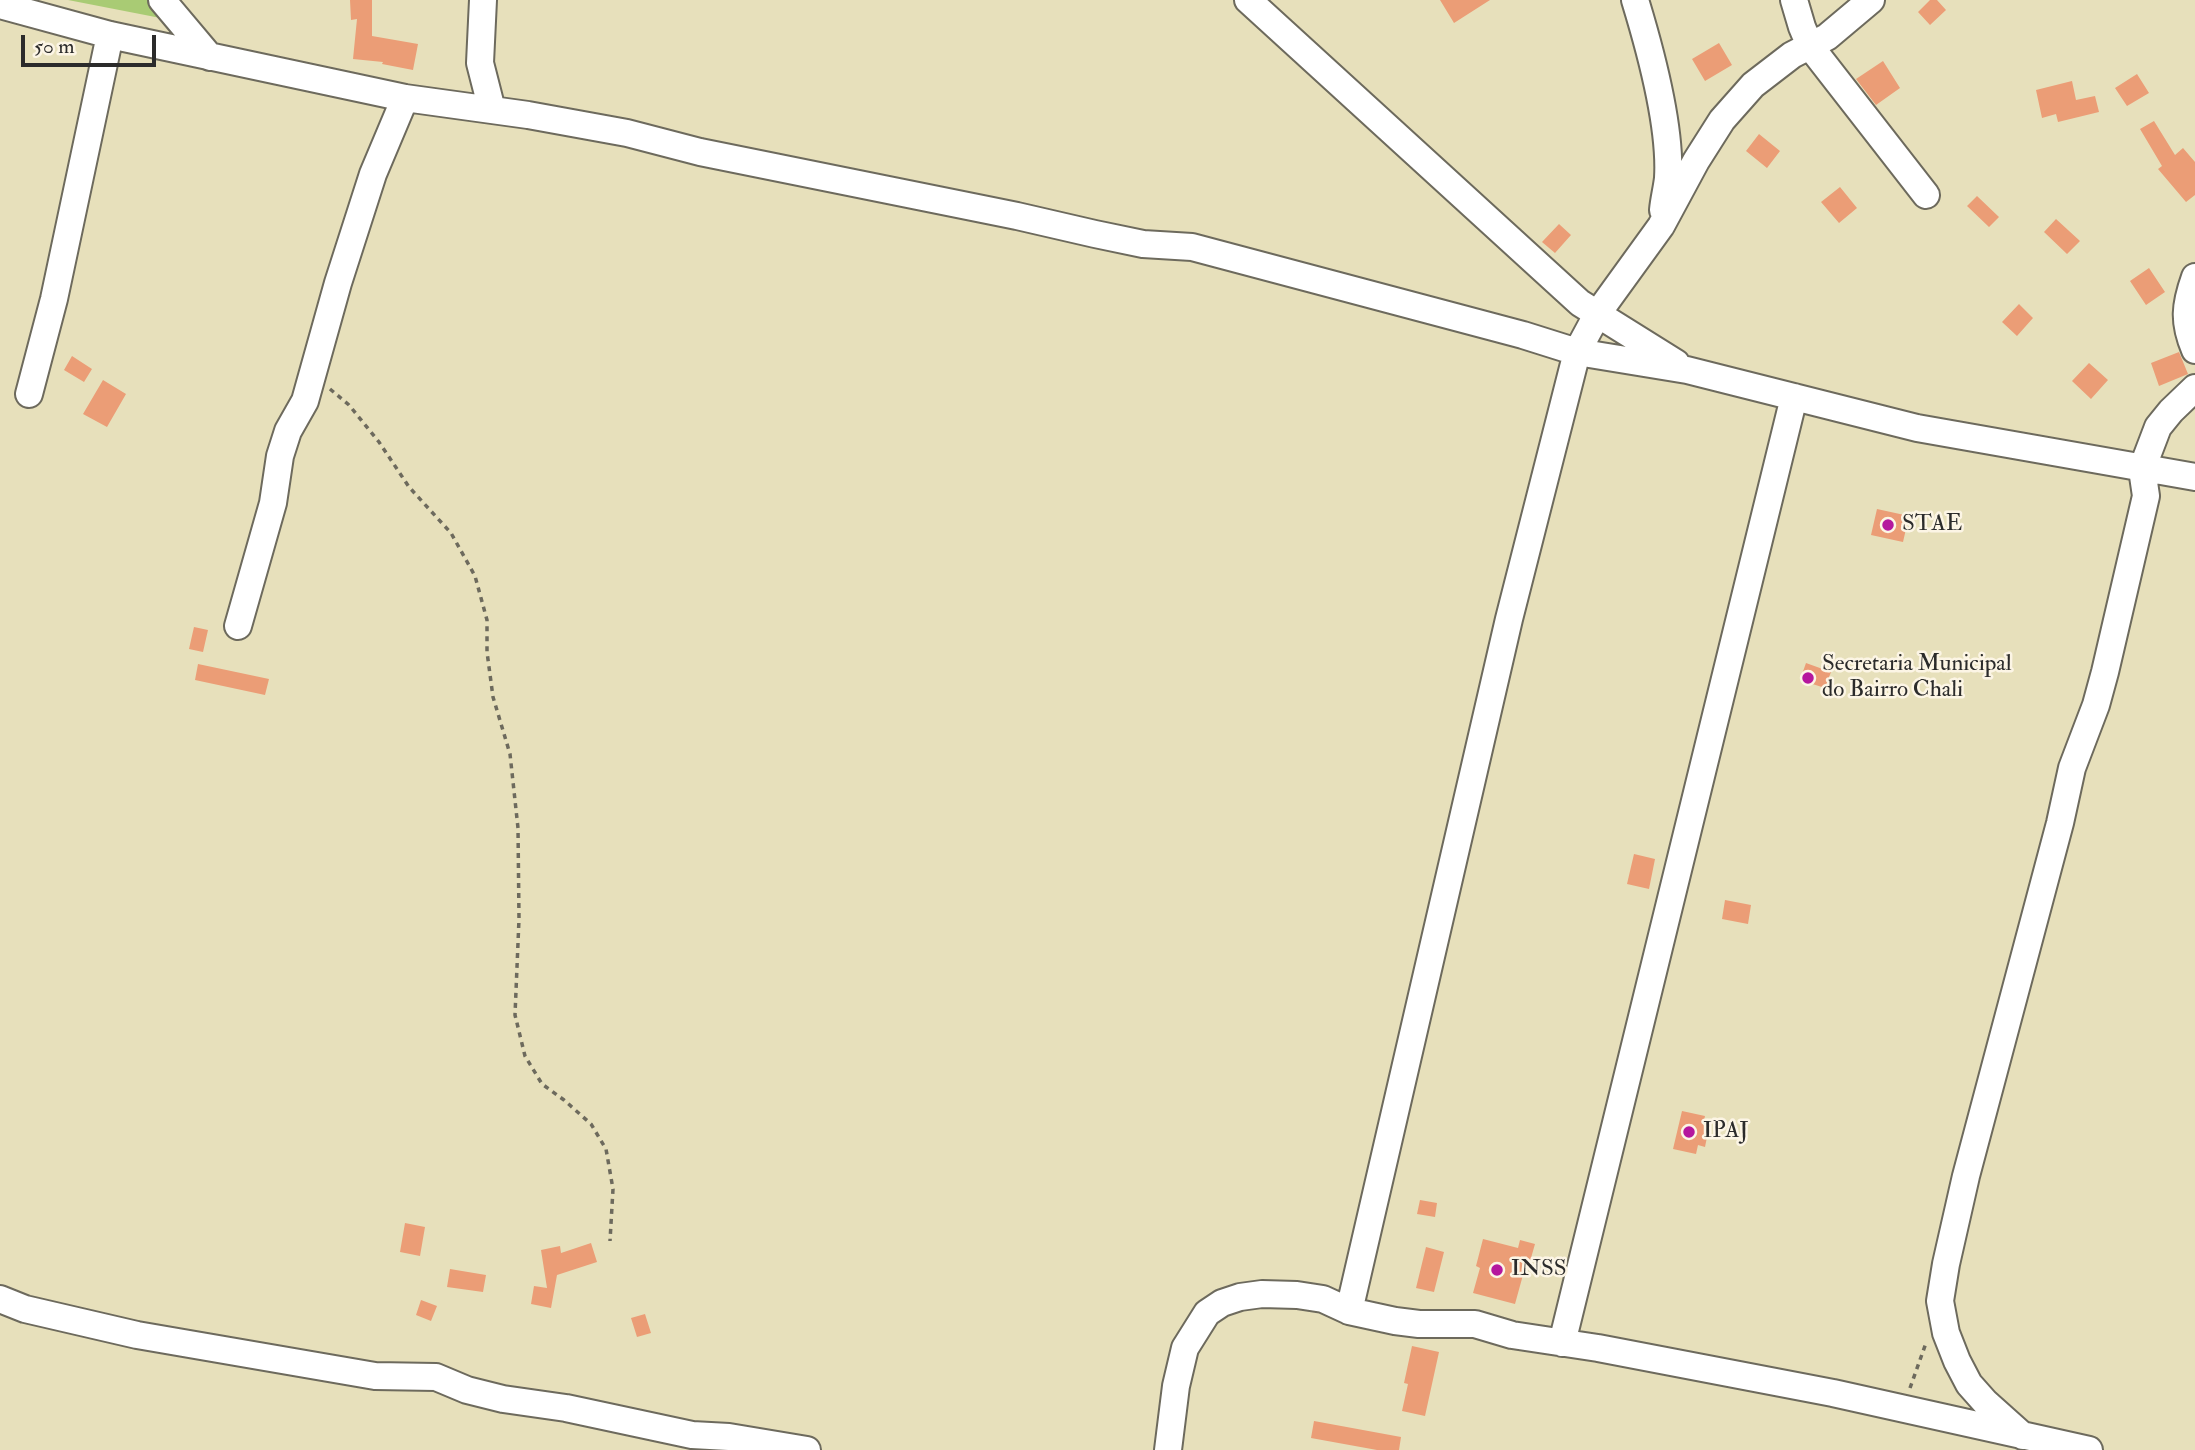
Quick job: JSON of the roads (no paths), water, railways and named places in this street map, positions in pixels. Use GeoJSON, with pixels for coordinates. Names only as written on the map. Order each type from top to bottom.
{"type":"FeatureCollection","features":[{"type":"Feature","properties":{"kind":"street"},"geometry":{"type":"LineString","coordinates":[[162,0],[210,57]]}},
{"type":"Feature","properties":{"kind":"street"},"geometry":{"type":"LineString","coordinates":[[484,0],[480,63],[492,110]]}},
{"type":"Feature","properties":{"kind":"street"},"geometry":{"type":"LineString","coordinates":[[1248,0],[1580,303],[1687,369]]}},
{"type":"Feature","properties":{"kind":"street"},"geometry":{"type":"LineString","coordinates":[[1635,0],[1665,130],[1668,176],[1661,226]]}},
{"type":"Feature","properties":{"kind":"street"},"geometry":{"type":"LineString","coordinates":[[1794,0],[1810,46],[1926,195]]}},
{"type":"Feature","properties":{"kind":"street"},"geometry":{"type":"LineString","coordinates":[[1349,1311],[1509,619],[1577,352],[1598,313],[1661,226],[1722,120],[1753,85],[1792,55],[1827,37],[1871,0]]}},
{"type":"Feature","properties":{"kind":"street"},"geometry":{"type":"LineString","coordinates":[[0,5],[110,35],[405,97],[626,133],[700,152],[1143,244],[1192,247],[1523,335],[1577,352],[1687,369],[1917,428],[2195,477]]}},
{"type":"Feature","properties":{"kind":"street"},"geometry":{"type":"LineString","coordinates":[[29,394],[54,299],[110,35]]}},
{"type":"Feature","properties":{"kind":"street"},"geometry":{"type":"LineString","coordinates":[[445,102],[469,80],[480,63]]}},
{"type":"Feature","properties":{"kind":"street"},"geometry":{"type":"LineString","coordinates":[[238,626],[272,503],[280,456],[288,431],[305,401],[373,174],[405,97]]}},
{"type":"Feature","properties":{"kind":"street"},"geometry":{"type":"LineString","coordinates":[[2195,277],[2186,316],[2195,350]]}},
{"type":"Feature","properties":{"kind":"street"},"geometry":{"type":"LineString","coordinates":[[2023,1436],[1969,1384],[1957,1361],[1946,1333],[1940,1301],[1945,1264],[2072,768],[2096,705],[2105,672],[2146,496],[2143,469],[2158,427],[2195,388]]}},
{"type":"Feature","properties":{"kind":"street"},"geometry":{"type":"LineString","coordinates":[[1562,1343],[1794,397]]}},
{"type":"Feature","properties":{"kind":"street"},"geometry":{"type":"LineString","coordinates":[[1168,1450],[1176,1386],[1185,1348],[1207,1313],[1222,1303],[1262,1294],[1323,1299],[1349,1311],[1395,1321],[1475,1324],[1512,1335],[1833,1393],[2089,1450]]}},
{"type":"Feature","properties":{"kind":"street"},"geometry":{"type":"LineString","coordinates":[[0,1299],[25,1308],[137,1335],[375,1376],[436,1377],[467,1390],[503,1399],[566,1408],[692,1435],[729,1437],[807,1450]]}},
{"type":"Feature","properties":{"kind":"place","name":"STAE"},"geometry":{"type":"Point","coordinates":[1888,525]}},
{"type":"Feature","properties":{"kind":"place","name":"Secretaria Municipal do Bairro Chali"},"geometry":{"type":"Point","coordinates":[1808,678]}},
{"type":"Feature","properties":{"kind":"place","name":"IPAJ"},"geometry":{"type":"Point","coordinates":[1689,1132]}},
{"type":"Feature","properties":{"kind":"place","name":"INSS"},"geometry":{"type":"Point","coordinates":[1497,1270]}}]}
